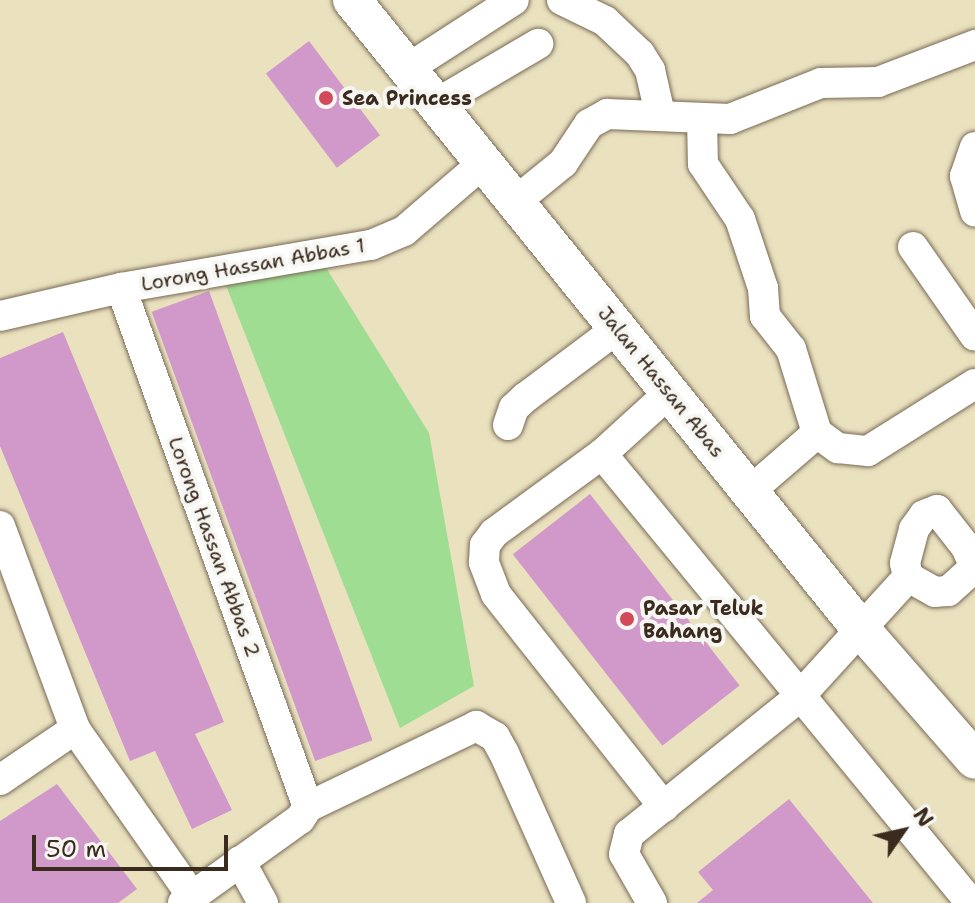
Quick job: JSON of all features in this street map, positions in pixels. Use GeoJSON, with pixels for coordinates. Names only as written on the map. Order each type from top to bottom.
{"type":"FeatureCollection","features":[{"type":"Feature","properties":{"kind":"main road","name":"Jalan Hassan Abas"},"geometry":{"type":"LineString","coordinates":[[352,0],[859,627],[975,760]]}},
{"type":"Feature","properties":{"kind":"street"},"geometry":{"type":"LineString","coordinates":[[407,69],[514,0]]}},
{"type":"Feature","properties":{"kind":"street"},"geometry":{"type":"LineString","coordinates":[[562,0],[605,21],[640,54],[660,114]]}},
{"type":"Feature","properties":{"kind":"street"},"geometry":{"type":"LineString","coordinates":[[434,105],[538,44]]}},
{"type":"Feature","properties":{"kind":"street"},"geometry":{"type":"LineString","coordinates":[[515,202],[563,163],[581,131],[596,119],[660,114],[738,117],[821,83],[878,82],[975,45]]}},
{"type":"Feature","properties":{"kind":"street"},"geometry":{"type":"LineString","coordinates":[[702,118],[703,164],[740,219],[763,288],[765,316],[791,349],[817,433],[838,448],[868,451],[975,384]]}},
{"type":"Feature","properties":{"kind":"street"},"geometry":{"type":"LineString","coordinates":[[975,147],[965,176],[975,212]]}},
{"type":"Feature","properties":{"kind":"street","name":"Lorong Hassan Abbas 1"},"geometry":{"type":"LineString","coordinates":[[0,316],[121,288],[371,245],[404,231],[482,164]]}},
{"type":"Feature","properties":{"kind":"street"},"geometry":{"type":"LineString","coordinates":[[913,247],[975,336]]}},
{"type":"Feature","properties":{"kind":"street","name":"Lorong Hassan Abbas 2"},"geometry":{"type":"LineString","coordinates":[[121,288],[308,807]]}},
{"type":"Feature","properties":{"kind":"street"},"geometry":{"type":"LineString","coordinates":[[508,425],[514,408],[526,397],[618,328]]}},
{"type":"Feature","properties":{"kind":"street"},"geometry":{"type":"LineString","coordinates":[[664,807],[486,578],[485,545],[494,533],[602,454],[669,393]]}},
{"type":"Feature","properties":{"kind":"street"},"geometry":{"type":"LineString","coordinates":[[749,492],[817,433]]}},
{"type":"Feature","properties":{"kind":"street"},"geometry":{"type":"LineString","coordinates":[[602,454],[798,698],[971,903]]}},
{"type":"Feature","properties":{"kind":"street"},"geometry":{"type":"LineString","coordinates":[[0,526],[75,729],[188,899],[300,819],[308,807],[469,728],[483,727],[504,753],[571,903]]}},
{"type":"Feature","properties":{"kind":"street"},"geometry":{"type":"LineString","coordinates":[[652,903],[623,846],[629,834],[798,698],[859,627],[908,577]]}},
{"type":"Feature","properties":{"kind":"street"},"geometry":{"type":"LineString","coordinates":[[0,780],[75,729]]}},
{"type":"Feature","properties":{"kind":"street"},"geometry":{"type":"LineString","coordinates":[[240,861],[263,903]]}},
{"type":"Feature","properties":{"kind":"green space"},"geometry":{"type":"Polygon","coordinates":[[[325,266],[429,433],[474,686],[400,728],[225,283],[325,266]]]}},
{"type":"Feature","properties":{"kind":"building"},"geometry":{"type":"Polygon","coordinates":[[[309,41],[380,135],[337,168],[266,73],[309,41]]]}},
{"type":"Feature","properties":{"kind":"building"},"geometry":{"type":"Polygon","coordinates":[[[209,291],[372,740],[315,761],[152,312],[209,291]]]}},
{"type":"Feature","properties":{"kind":"building"},"geometry":{"type":"Polygon","coordinates":[[[63,332],[224,722],[195,734],[232,810],[192,829],[155,751],[130,761],[0,446],[0,358],[63,332]]]}},
{"type":"Feature","properties":{"kind":"building","name":"Pasar Teluk Bahang"},"geometry":{"type":"Polygon","coordinates":[[[590,494],[740,685],[662,746],[513,554],[590,494]]]}},
{"type":"Feature","properties":{"kind":"building"},"geometry":{"type":"Polygon","coordinates":[[[57,784],[137,889],[118,903],[0,903],[0,821],[57,784]]]}},
{"type":"Feature","properties":{"kind":"building"},"geometry":{"type":"Polygon","coordinates":[[[789,799],[873,903],[697,903],[713,890],[698,872],[789,799]]]}},
{"type":"Feature","properties":{"kind":"place","name":"Sea Princess"},"geometry":{"type":"Point","coordinates":[326,98]}},
{"type":"Feature","properties":{"kind":"place","name":"Pasar Teluk Bahang"},"geometry":{"type":"Point","coordinates":[627,619]}}]}
